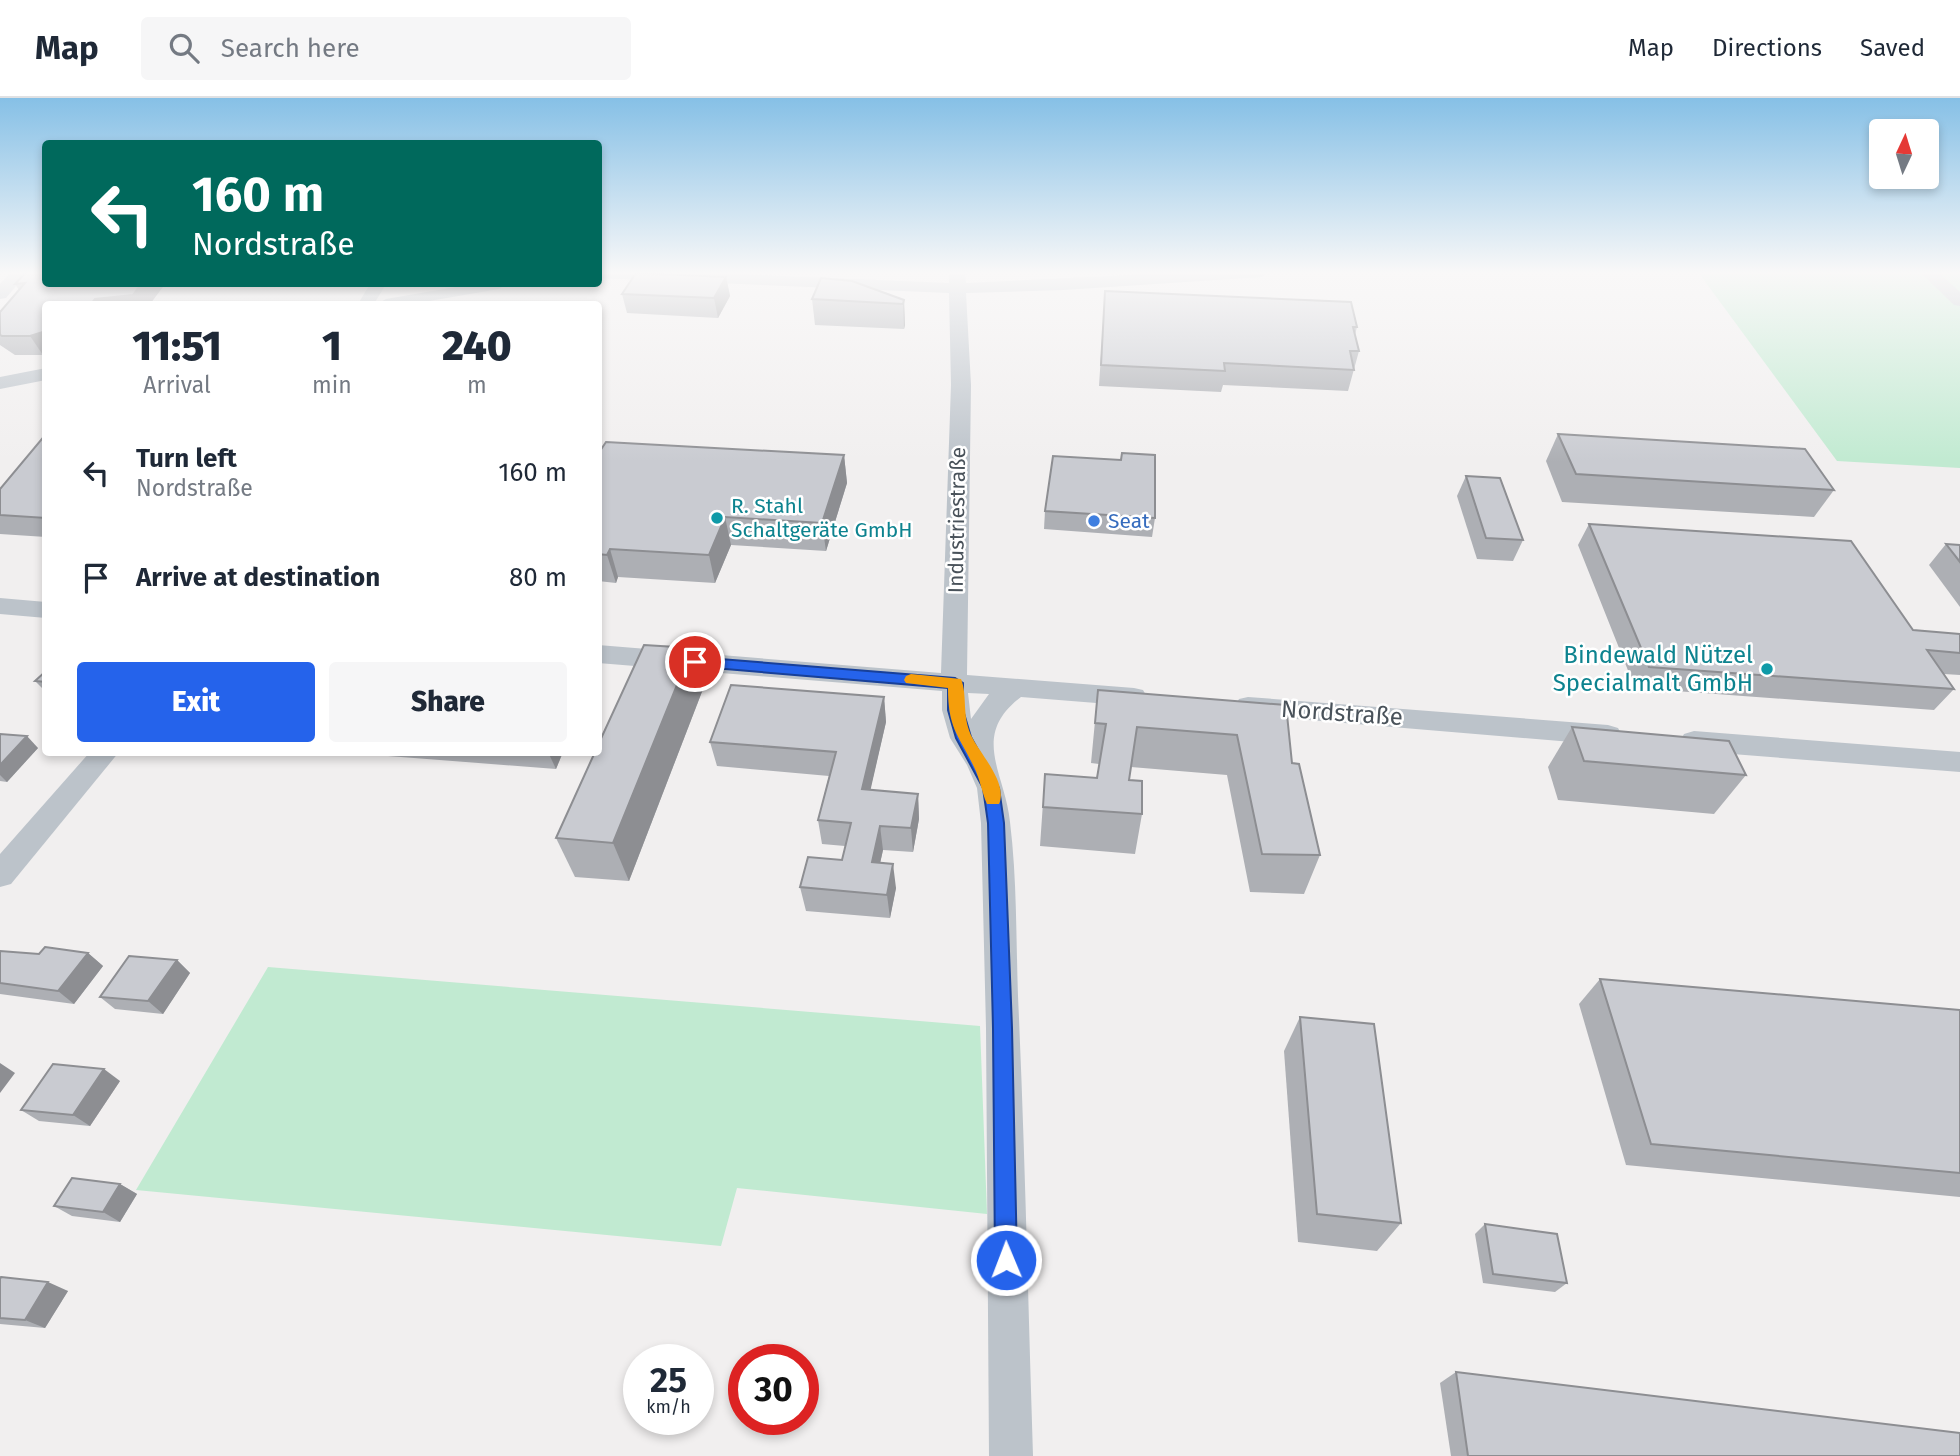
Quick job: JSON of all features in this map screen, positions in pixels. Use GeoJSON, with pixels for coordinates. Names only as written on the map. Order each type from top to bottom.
{"type":"FeatureCollection","features":[{"type":"Feature","properties":{"kind":"street","name":"Industriestraße"},"geometry":{"type":"LineString","coordinates":[[959,335],[961,385],[956,710],[964,738],[980,762],[991,788],[996,823],[1003,1028],[1010,1456]]}},
{"type":"Feature","properties":{"kind":"street"},"geometry":{"type":"LineString","coordinates":[[0,383],[42,375]]}},
{"type":"Feature","properties":{"kind":"street"},"geometry":{"type":"LineString","coordinates":[[0,606],[42,610]]}},
{"type":"Feature","properties":{"kind":"street"},"geometry":{"type":"LineString","coordinates":[[602,654],[1153,698]]}},
{"type":"Feature","properties":{"kind":"street","name":"Industriestraße"},"geometry":{"type":"LineString","coordinates":[[980,762],[981,727],[992,704],[1015,688]]}},
{"type":"Feature","properties":{"kind":"street","name":"Nordstraße"},"geometry":{"type":"LineString","coordinates":[[1222,704],[1636,737]]}},
{"type":"Feature","properties":{"kind":"street"},"geometry":{"type":"LineString","coordinates":[[1663,739],[1960,762]]}},
{"type":"Feature","properties":{"kind":"street"},"geometry":{"type":"LineString","coordinates":[[0,875],[103,756]]}},
{"type":"Feature","properties":{"kind":"green space"},"geometry":{"type":"Polygon","coordinates":[[[1745,335],[1960,335],[1960,468],[1837,461],[1745,335]]]}},
{"type":"Feature","properties":{"kind":"green space"},"geometry":{"type":"Polygon","coordinates":[[[268,967],[980,1026],[987,1214],[737,1188],[721,1246],[136,1190],[268,967]]]}},
{"type":"Feature","properties":{"kind":"building"},"geometry":{"type":"Polygon","coordinates":[[[1103,335],[1355,335],[1359,351],[1350,351],[1354,370],[1224,363],[1225,371],[1101,365],[1103,335]]]}},
{"type":"Feature","properties":{"kind":"building"},"geometry":{"type":"Polygon","coordinates":[[[1558,434],[1805,449],[1834,490],[1576,474],[1558,434]]]}},
{"type":"Feature","properties":{"kind":"building"},"geometry":{"type":"Polygon","coordinates":[[[42,439],[42,518],[0,515],[0,489],[42,439]]]}},
{"type":"Feature","properties":{"kind":"building","name":"R. Stahl Schaltgeräte GmbH"},"geometry":{"type":"Polygon","coordinates":[[[606,442],[844,455],[822,523],[725,517],[709,555],[610,549],[607,555],[602,554],[602,448],[606,442]]]}},
{"type":"Feature","properties":{"kind":"building"},"geometry":{"type":"Polygon","coordinates":[[[1122,453],[1155,455],[1155,518],[1045,511],[1053,456],[1121,460],[1122,453]]]}},
{"type":"Feature","properties":{"kind":"building"},"geometry":{"type":"Polygon","coordinates":[[[1466,476],[1500,478],[1523,540],[1486,538],[1466,476]]]}},
{"type":"Feature","properties":{"kind":"building"},"geometry":{"type":"Polygon","coordinates":[[[1589,524],[1851,541],[1913,630],[1960,634],[1960,653],[1927,650],[1954,689],[1649,667],[1589,524]]]}},
{"type":"Feature","properties":{"kind":"building"},"geometry":{"type":"Polygon","coordinates":[[[1946,544],[1960,545],[1960,562],[1946,544]]]}},
{"type":"Feature","properties":{"kind":"building"},"geometry":{"type":"Polygon","coordinates":[[[644,645],[692,648],[613,843],[556,838],[593,756],[602,756],[602,736],[644,645]]]}},
{"type":"Feature","properties":{"kind":"building"},"geometry":{"type":"Polygon","coordinates":[[[731,685],[884,697],[862,789],[918,794],[911,828],[880,826],[872,862],[893,864],[887,895],[800,887],[808,857],[842,860],[851,823],[818,820],[836,752],[710,742],[731,685]]]}},
{"type":"Feature","properties":{"kind":"building"},"geometry":{"type":"Polygon","coordinates":[[[1098,690],[1286,705],[1292,763],[1299,764],[1320,855],[1262,854],[1237,735],[1137,727],[1129,780],[1142,781],[1142,814],[1043,807],[1045,774],[1097,778],[1106,724],[1095,723],[1098,690]]]}},
{"type":"Feature","properties":{"kind":"building"},"geometry":{"type":"Polygon","coordinates":[[[1572,727],[1729,741],[1746,775],[1584,761],[1572,727]]]}},
{"type":"Feature","properties":{"kind":"building"},"geometry":{"type":"Polygon","coordinates":[[[0,734],[27,736],[0,765],[0,734]]]}},
{"type":"Feature","properties":{"kind":"building"},"geometry":{"type":"Polygon","coordinates":[[[45,947],[88,953],[58,991],[0,983],[0,951],[39,954],[45,947]]]}},
{"type":"Feature","properties":{"kind":"building"},"geometry":{"type":"Polygon","coordinates":[[[129,956],[177,960],[148,1001],[100,997],[129,956]]]}},
{"type":"Feature","properties":{"kind":"building"},"geometry":{"type":"Polygon","coordinates":[[[1600,979],[1960,1010],[1960,1173],[1651,1144],[1600,979]]]}},
{"type":"Feature","properties":{"kind":"building"},"geometry":{"type":"Polygon","coordinates":[[[1300,1017],[1374,1024],[1401,1223],[1317,1214],[1300,1017]]]}},
{"type":"Feature","properties":{"kind":"building"},"geometry":{"type":"Polygon","coordinates":[[[53,1064],[104,1069],[73,1115],[21,1110],[53,1064]]]}},
{"type":"Feature","properties":{"kind":"building"},"geometry":{"type":"Polygon","coordinates":[[[72,1178],[120,1184],[103,1212],[54,1206],[72,1178]]]}},
{"type":"Feature","properties":{"kind":"building"},"geometry":{"type":"Polygon","coordinates":[[[1485,1224],[1557,1234],[1567,1283],[1493,1274],[1485,1224]]]}},
{"type":"Feature","properties":{"kind":"building"},"geometry":{"type":"Polygon","coordinates":[[[1,1277],[48,1282],[25,1320],[0,1318],[1,1277]]]}},
{"type":"Feature","properties":{"kind":"building"},"geometry":{"type":"Polygon","coordinates":[[[1456,1372],[1960,1433],[1960,1456],[1468,1456],[1456,1372]]]}},
{"type":"Feature","properties":{"kind":"slow traffic"},"geometry":{"type":"LineString","coordinates":[[911,680],[955,683],[956,710],[964,738],[980,762],[993,800]]}},
{"type":"Feature","properties":{"kind":"place","name":"R. Stahl Schaltgeräte GmbH"},"geometry":{"type":"Point","coordinates":[717,518]}},
{"type":"Feature","properties":{"kind":"place","name":"Seat"},"geometry":{"type":"Point","coordinates":[1094,521]}},
{"type":"Feature","properties":{"kind":"place","name":"Bindewald Nützel Specialmalt GmbH"},"geometry":{"type":"Point","coordinates":[1767,669]}},
{"type":"Feature","properties":{"kind":"route"},"geometry":{"type":"LineString","coordinates":[[695,662],[955,683],[956,710],[964,738],[980,762],[991,788],[996,823],[1003,1028],[1006,1260]]}}]}
